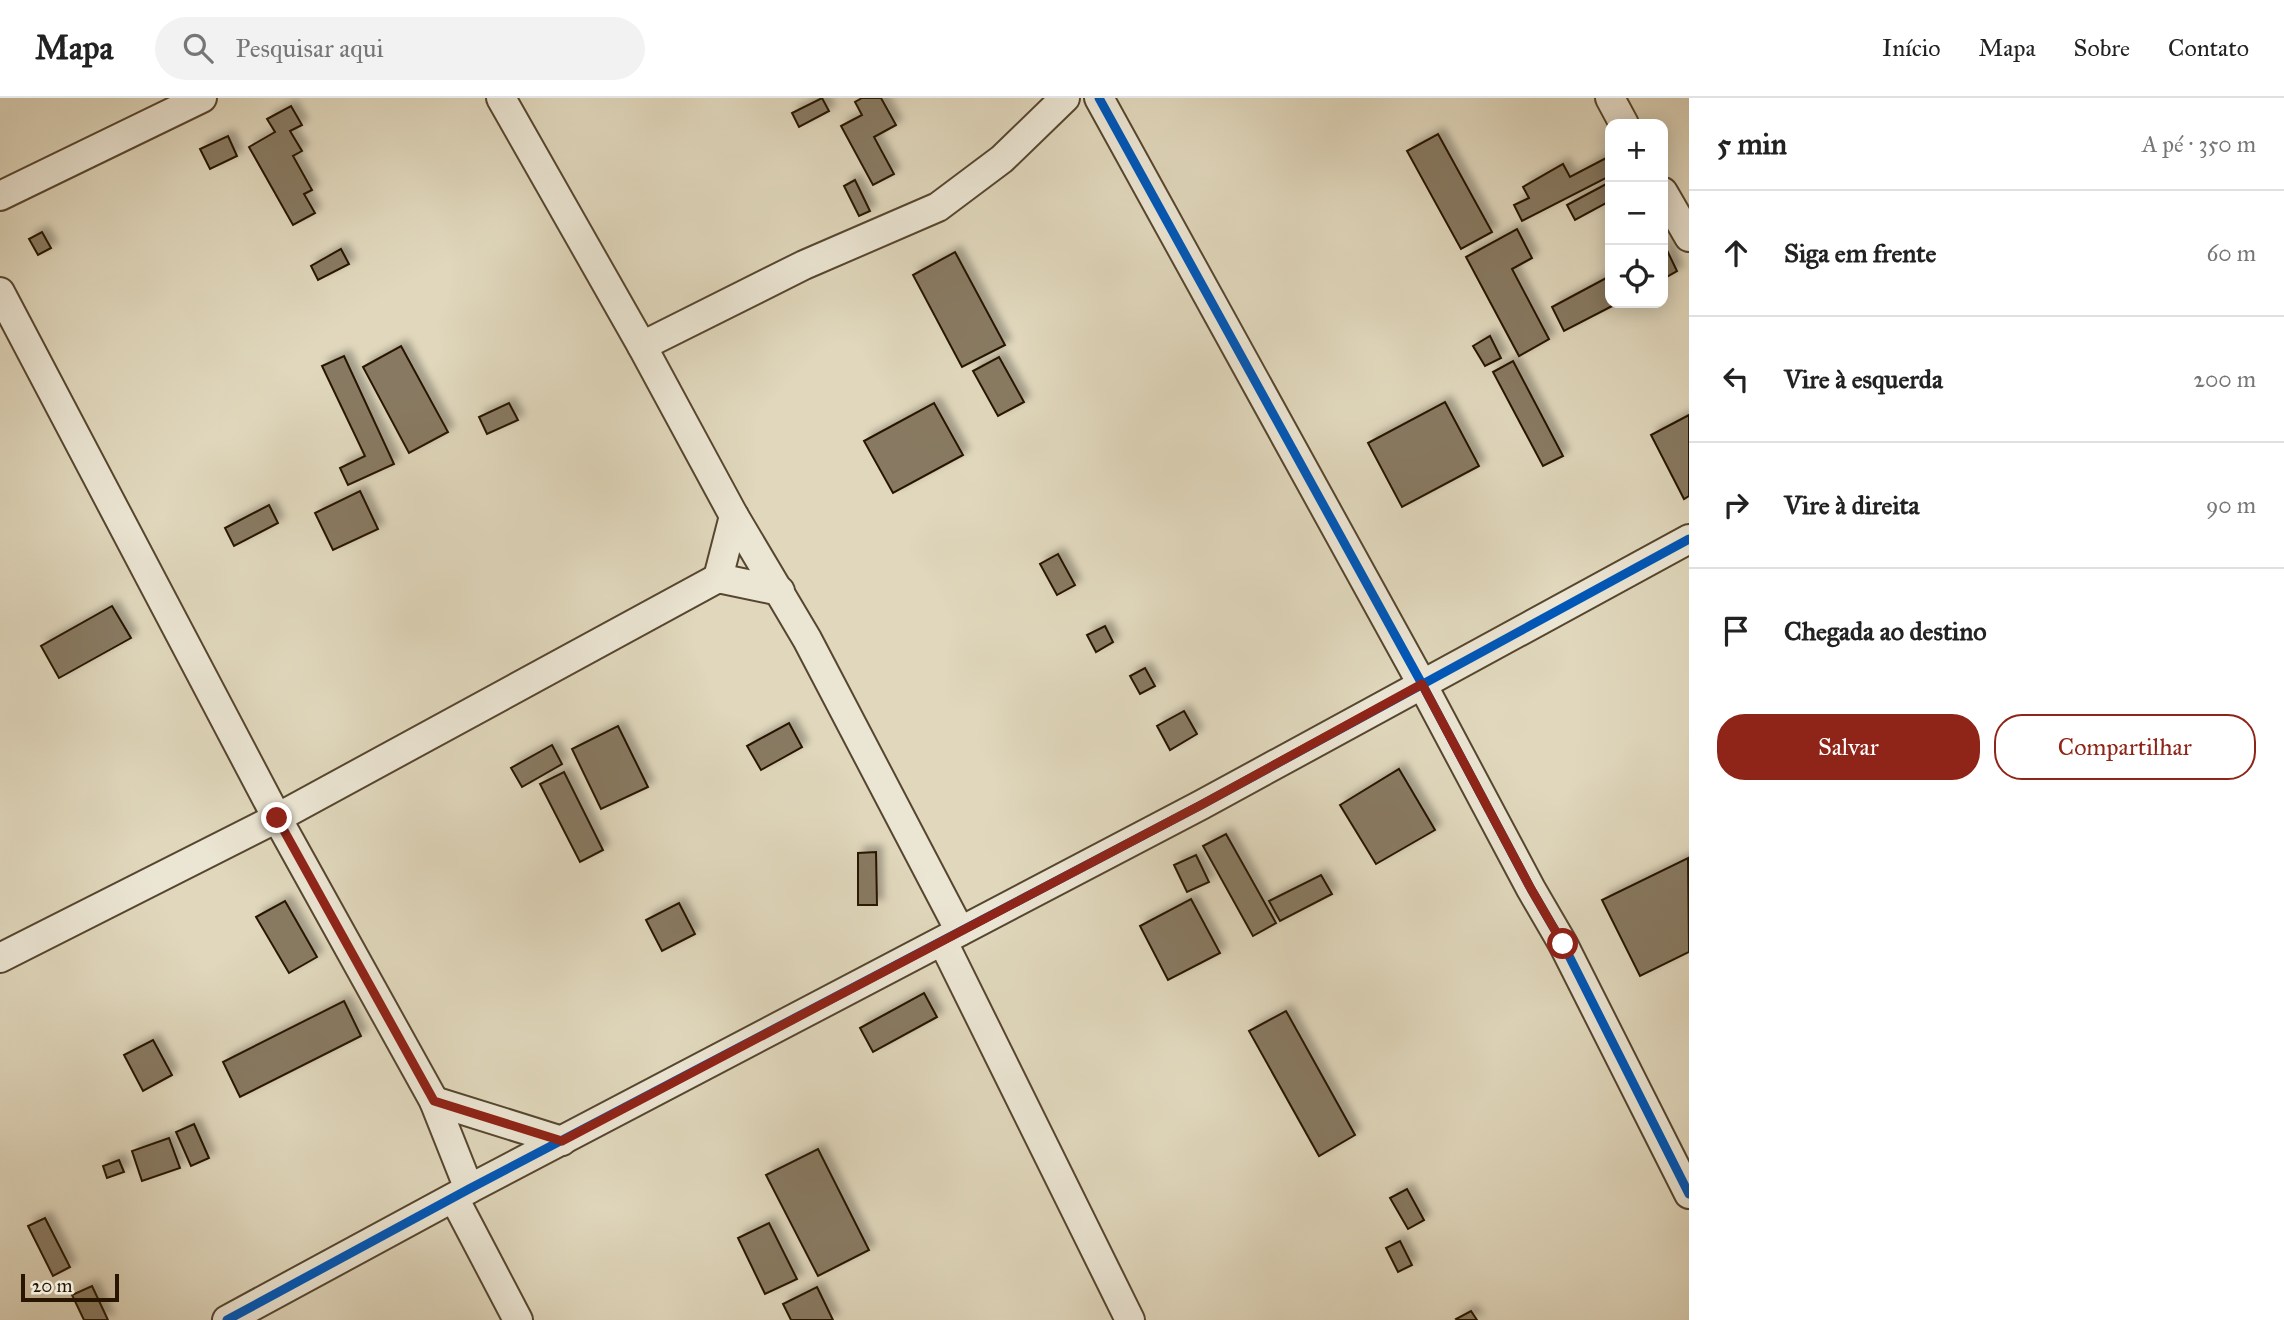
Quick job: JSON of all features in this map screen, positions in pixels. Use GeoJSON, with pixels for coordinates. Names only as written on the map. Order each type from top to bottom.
{"type":"FeatureCollection","features":[{"type":"Feature","properties":{"kind":"street"},"geometry":{"type":"LineString","coordinates":[[0,197],[202,98]]}},
{"type":"Feature","properties":{"kind":"street"},"geometry":{"type":"LineString","coordinates":[[501,98],[642,346],[734,516],[780,591],[952,936],[1130,1320]]}},
{"type":"Feature","properties":{"kind":"street"},"geometry":{"type":"LineString","coordinates":[[642,346],[804,265],[938,207],[1002,159],[1065,98]]}},
{"type":"Feature","properties":{"kind":"street"},"geometry":{"type":"LineString","coordinates":[[1100,98],[1563,944],[1689,1194]]}},
{"type":"Feature","properties":{"kind":"street"},"geometry":{"type":"LineString","coordinates":[[1609,98],[1621,119]]}},
{"type":"Feature","properties":{"kind":"street"},"geometry":{"type":"LineString","coordinates":[[1675,201],[1689,237]]}},
{"type":"Feature","properties":{"kind":"street"},"geometry":{"type":"LineString","coordinates":[[0,292],[277,818],[434,1101],[462,1194],[517,1320]]}},
{"type":"Feature","properties":{"kind":"street"},"geometry":{"type":"LineString","coordinates":[[718,578],[734,516]]}},
{"type":"Feature","properties":{"kind":"street"},"geometry":{"type":"LineString","coordinates":[[227,1320],[1201,805],[1689,539]]}},
{"type":"Feature","properties":{"kind":"street"},"geometry":{"type":"LineString","coordinates":[[0,958],[277,818],[718,578],[780,591]]}},
{"type":"Feature","properties":{"kind":"street"},"geometry":{"type":"LineString","coordinates":[[434,1101],[562,1141]]}},
{"type":"Feature","properties":{"kind":"building"},"geometry":{"type":"Polygon","coordinates":[[[822,98],[829,111],[799,127],[792,113],[822,98]]]}},
{"type":"Feature","properties":{"kind":"building"},"geometry":{"type":"Polygon","coordinates":[[[862,98],[881,98],[896,125],[874,137],[894,174],[873,185],[841,126],[862,115],[855,102],[862,98]]]}},
{"type":"Feature","properties":{"kind":"building"},"geometry":{"type":"Polygon","coordinates":[[[291,106],[302,125],[290,131],[302,151],[293,156],[312,190],[304,194],[315,213],[293,225],[249,147],[275,132],[267,119],[291,106]]]}},
{"type":"Feature","properties":{"kind":"building"},"geometry":{"type":"Polygon","coordinates":[[[1438,134],[1492,232],[1461,249],[1407,151],[1438,134]]]}},
{"type":"Feature","properties":{"kind":"building"},"geometry":{"type":"Polygon","coordinates":[[[228,136],[237,156],[210,169],[200,149],[228,136]]]}},
{"type":"Feature","properties":{"kind":"building"},"geometry":{"type":"Polygon","coordinates":[[[1605,159],[1605,179],[1522,221],[1514,205],[1529,198],[1523,187],[1563,164],[1570,177],[1605,159]]]}},
{"type":"Feature","properties":{"kind":"building"},"geometry":{"type":"Polygon","coordinates":[[[855,180],[870,211],[859,216],[844,186],[855,180]]]}},
{"type":"Feature","properties":{"kind":"building"},"geometry":{"type":"Polygon","coordinates":[[[1605,185],[1605,204],[1575,220],[1567,205],[1605,185]]]}},
{"type":"Feature","properties":{"kind":"building"},"geometry":{"type":"Polygon","coordinates":[[[1517,229],[1532,258],[1512,269],[1549,339],[1519,356],[1466,257],[1517,229]]]}},
{"type":"Feature","properties":{"kind":"building"},"geometry":{"type":"Polygon","coordinates":[[[42,232],[51,248],[38,255],[29,239],[42,232]]]}},
{"type":"Feature","properties":{"kind":"building"},"geometry":{"type":"Polygon","coordinates":[[[341,249],[349,264],[318,280],[311,266],[341,249]]]}},
{"type":"Feature","properties":{"kind":"building"},"geometry":{"type":"Polygon","coordinates":[[[955,252],[1005,345],[962,367],[913,275],[955,252]]]}},
{"type":"Feature","properties":{"kind":"building"},"geometry":{"type":"Polygon","coordinates":[[[1668,252],[1677,271],[1668,276],[1668,252]]]}},
{"type":"Feature","properties":{"kind":"building"},"geometry":{"type":"Polygon","coordinates":[[[1605,279],[1605,308],[1608,308],[1564,331],[1552,307],[1605,279]]]}},
{"type":"Feature","properties":{"kind":"building"},"geometry":{"type":"Polygon","coordinates":[[[1490,336],[1501,358],[1485,366],[1473,346],[1490,336]]]}},
{"type":"Feature","properties":{"kind":"building"},"geometry":{"type":"Polygon","coordinates":[[[401,346],[448,432],[409,453],[363,367],[401,346]]]}},
{"type":"Feature","properties":{"kind":"building"},"geometry":{"type":"Polygon","coordinates":[[[344,356],[394,464],[348,485],[340,468],[365,456],[322,366],[344,356]]]}},
{"type":"Feature","properties":{"kind":"building"},"geometry":{"type":"Polygon","coordinates":[[[999,357],[1024,402],[998,416],[973,371],[999,357]]]}},
{"type":"Feature","properties":{"kind":"building"},"geometry":{"type":"Polygon","coordinates":[[[1513,361],[1563,456],[1543,466],[1493,372],[1513,361]]]}},
{"type":"Feature","properties":{"kind":"building"},"geometry":{"type":"Polygon","coordinates":[[[1445,402],[1479,466],[1402,507],[1368,443],[1445,402]]]}},
{"type":"Feature","properties":{"kind":"building"},"geometry":{"type":"Polygon","coordinates":[[[509,403],[518,420],[487,434],[479,417],[509,403]]]}},
{"type":"Feature","properties":{"kind":"building"},"geometry":{"type":"Polygon","coordinates":[[[934,403],[963,455],[893,493],[864,441],[934,403]]]}},
{"type":"Feature","properties":{"kind":"building"},"geometry":{"type":"Polygon","coordinates":[[[1689,415],[1689,496],[1684,499],[1651,435],[1689,415]]]}},
{"type":"Feature","properties":{"kind":"building"},"geometry":{"type":"Polygon","coordinates":[[[360,491],[378,529],[333,550],[315,513],[360,491]]]}},
{"type":"Feature","properties":{"kind":"building"},"geometry":{"type":"Polygon","coordinates":[[[269,505],[278,523],[234,546],[225,528],[269,505]]]}},
{"type":"Feature","properties":{"kind":"building"},"geometry":{"type":"Polygon","coordinates":[[[1058,554],[1075,585],[1057,595],[1040,564],[1058,554]]]}},
{"type":"Feature","properties":{"kind":"building"},"geometry":{"type":"Polygon","coordinates":[[[112,606],[131,638],[59,678],[41,646],[112,606]]]}},
{"type":"Feature","properties":{"kind":"building"},"geometry":{"type":"Polygon","coordinates":[[[1105,626],[1113,642],[1096,652],[1087,635],[1105,626]]]}},
{"type":"Feature","properties":{"kind":"building"},"geometry":{"type":"Polygon","coordinates":[[[1145,668],[1155,686],[1140,694],[1130,676],[1145,668]]]}},
{"type":"Feature","properties":{"kind":"building"},"geometry":{"type":"Polygon","coordinates":[[[1184,711],[1197,734],[1170,750],[1157,726],[1184,711]]]}},
{"type":"Feature","properties":{"kind":"building"},"geometry":{"type":"Polygon","coordinates":[[[789,723],[802,747],[761,770],[747,746],[789,723]]]}},
{"type":"Feature","properties":{"kind":"building"},"geometry":{"type":"Polygon","coordinates":[[[618,726],[648,787],[601,809],[572,749],[618,726]]]}},
{"type":"Feature","properties":{"kind":"building"},"geometry":{"type":"Polygon","coordinates":[[[552,745],[562,764],[522,787],[511,768],[552,745]]]}},
{"type":"Feature","properties":{"kind":"building"},"geometry":{"type":"Polygon","coordinates":[[[1399,769],[1435,830],[1376,864],[1340,805],[1399,769]]]}},
{"type":"Feature","properties":{"kind":"building"},"geometry":{"type":"Polygon","coordinates":[[[564,772],[603,850],[580,862],[540,784],[564,772]]]}},
{"type":"Feature","properties":{"kind":"building"},"geometry":{"type":"Polygon","coordinates":[[[1226,834],[1276,923],[1253,936],[1203,846],[1226,834]]]}},
{"type":"Feature","properties":{"kind":"building"},"geometry":{"type":"Polygon","coordinates":[[[876,852],[877,905],[858,905],[858,853],[876,852]]]}},
{"type":"Feature","properties":{"kind":"building"},"geometry":{"type":"Polygon","coordinates":[[[1196,855],[1209,882],[1187,892],[1174,865],[1196,855]]]}},
{"type":"Feature","properties":{"kind":"building"},"geometry":{"type":"Polygon","coordinates":[[[1688,858],[1689,952],[1640,976],[1602,900],[1688,858]]]}},
{"type":"Feature","properties":{"kind":"building"},"geometry":{"type":"Polygon","coordinates":[[[1321,875],[1332,894],[1280,921],[1269,901],[1321,875]]]}},
{"type":"Feature","properties":{"kind":"building"},"geometry":{"type":"Polygon","coordinates":[[[1191,899],[1220,953],[1168,980],[1140,926],[1191,899]]]}},
{"type":"Feature","properties":{"kind":"building"},"geometry":{"type":"Polygon","coordinates":[[[285,901],[317,957],[289,973],[256,917],[285,901]]]}},
{"type":"Feature","properties":{"kind":"building"},"geometry":{"type":"Polygon","coordinates":[[[679,903],[695,934],[662,951],[646,920],[679,903]]]}},
{"type":"Feature","properties":{"kind":"building"},"geometry":{"type":"Polygon","coordinates":[[[924,993],[937,1017],[873,1052],[860,1028],[924,993]]]}},
{"type":"Feature","properties":{"kind":"building"},"geometry":{"type":"Polygon","coordinates":[[[344,1001],[361,1036],[240,1097],[223,1062],[344,1001]]]}},
{"type":"Feature","properties":{"kind":"building"},"geometry":{"type":"Polygon","coordinates":[[[1286,1011],[1355,1135],[1319,1156],[1249,1031],[1286,1011]]]}},
{"type":"Feature","properties":{"kind":"building"},"geometry":{"type":"Polygon","coordinates":[[[153,1040],[172,1075],[143,1091],[124,1055],[153,1040]]]}},
{"type":"Feature","properties":{"kind":"building"},"geometry":{"type":"Polygon","coordinates":[[[194,1124],[209,1158],[191,1166],[176,1132],[194,1124]]]}},
{"type":"Feature","properties":{"kind":"building"},"geometry":{"type":"Polygon","coordinates":[[[169,1138],[180,1168],[142,1181],[132,1151],[169,1138]]]}},
{"type":"Feature","properties":{"kind":"building"},"geometry":{"type":"Polygon","coordinates":[[[818,1149],[869,1250],[818,1276],[766,1175],[818,1149]]]}},
{"type":"Feature","properties":{"kind":"building"},"geometry":{"type":"Polygon","coordinates":[[[119,1160],[124,1172],[107,1178],[103,1166],[119,1160]]]}},
{"type":"Feature","properties":{"kind":"building"},"geometry":{"type":"Polygon","coordinates":[[[1407,1189],[1424,1220],[1408,1229],[1390,1198],[1407,1189]]]}},
{"type":"Feature","properties":{"kind":"building"},"geometry":{"type":"Polygon","coordinates":[[[45,1218],[70,1267],[53,1276],[28,1226],[45,1218]]]}},
{"type":"Feature","properties":{"kind":"building"},"geometry":{"type":"Polygon","coordinates":[[[769,1223],[797,1279],[765,1294],[738,1238],[769,1223]]]}},
{"type":"Feature","properties":{"kind":"building"},"geometry":{"type":"Polygon","coordinates":[[[1400,1241],[1412,1265],[1398,1272],[1386,1248],[1400,1241]]]}},
{"type":"Feature","properties":{"kind":"building"},"geometry":{"type":"Polygon","coordinates":[[[92,1286],[108,1320],[84,1320],[72,1295],[92,1286]]]}},
{"type":"Feature","properties":{"kind":"building"},"geometry":{"type":"Polygon","coordinates":[[[817,1287],[833,1320],[791,1320],[783,1304],[817,1287]]]}},
{"type":"Feature","properties":{"kind":"building"},"geometry":{"type":"Polygon","coordinates":[[[1471,1311],[1477,1320],[1456,1319],[1471,1311]]]}},
{"type":"Feature","properties":{"kind":"cycle path"},"geometry":{"type":"LineString","coordinates":[[1099,98],[1563,944],[1689,1194]]}},
{"type":"Feature","properties":{"kind":"cycle path"},"geometry":{"type":"LineString","coordinates":[[227,1320],[469,1189],[1201,805],[1689,539]]}},
{"type":"Feature","properties":{"kind":"route"},"geometry":{"type":"LineString","coordinates":[[277,818],[434,1101],[562,1141],[1201,805],[1422,684],[1563,944]]}}]}
